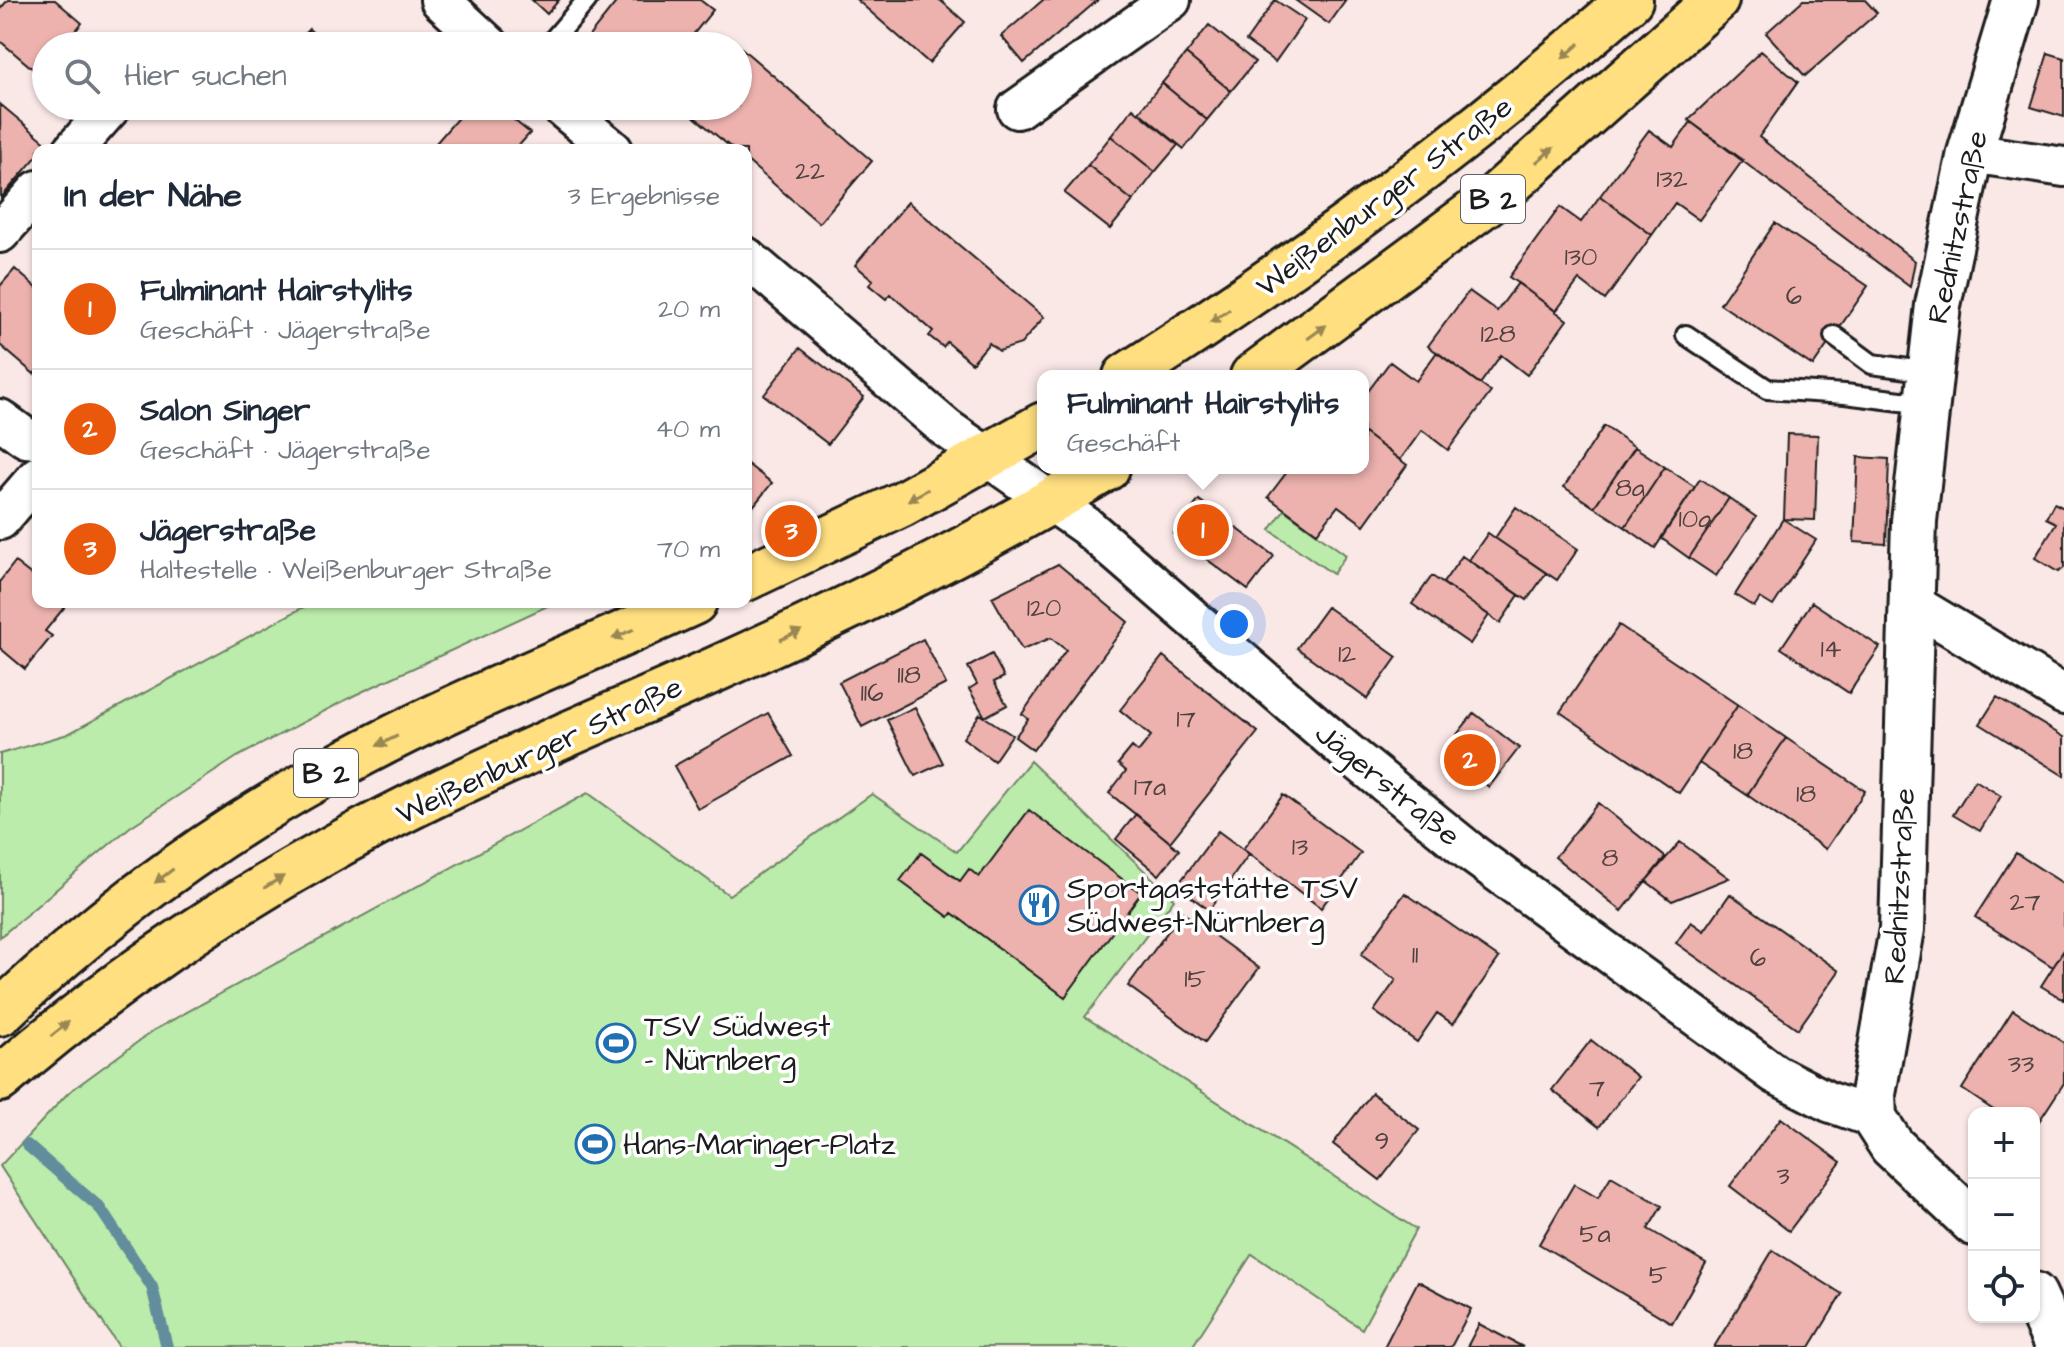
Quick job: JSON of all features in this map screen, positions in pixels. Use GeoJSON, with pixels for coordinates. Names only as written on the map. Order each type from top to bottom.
{"type":"FeatureCollection","features":[{"type":"Feature","properties":{"kind":"main road","name":"Weißenburger Straße"},"geometry":{"type":"LineString","coordinates":[[1135,370],[1246,299],[1376,207],[1505,107],[1630,0]]}},
{"type":"Feature","properties":{"kind":"main road","name":"B 2"},"geometry":{"type":"LineString","coordinates":[[1261,370],[1389,279],[1496,196],[1716,0]]}},
{"type":"Feature","properties":{"kind":"main road","name":"Rednitzstraße"},"geometry":{"type":"LineString","coordinates":[[1874,1118],[1874,1079],[1892,997],[1902,929],[1910,602],[1928,388],[1943,272],[1970,153],[2016,0]]}},
{"type":"Feature","properties":{"kind":"main road"},"geometry":{"type":"LineString","coordinates":[[752,575],[902,504],[1037,429]]}},
{"type":"Feature","properties":{"kind":"main road","name":"Weißenburger Straße"},"geometry":{"type":"LineString","coordinates":[[0,1079],[67,1023],[165,951],[331,849],[436,795],[838,613],[945,561],[1097,474]]}},
{"type":"Feature","properties":{"kind":"main road","name":"B 2"},"geometry":{"type":"LineString","coordinates":[[0,1013],[77,944],[171,870],[272,804],[454,709],[681,608]]}},
{"type":"Feature","properties":{"kind":"main road"},"geometry":{"type":"LineString","coordinates":[[1874,1118],[1906,1161],[1968,1218]]}},
{"type":"Feature","properties":{"kind":"main road"},"geometry":{"type":"LineString","coordinates":[[2040,1308],[2058,1347]]}},
{"type":"Feature","properties":{"kind":"street"},"geometry":{"type":"LineString","coordinates":[[440,0],[475,32]]}},
{"type":"Feature","properties":{"kind":"street"},"geometry":{"type":"LineString","coordinates":[[1017,109],[1171,0]]}},
{"type":"Feature","properties":{"kind":"street"},"geometry":{"type":"LineString","coordinates":[[78,144],[100,120]]}},
{"type":"Feature","properties":{"kind":"street"},"geometry":{"type":"LineString","coordinates":[[577,120],[606,144]]}},
{"type":"Feature","properties":{"kind":"street"},"geometry":{"type":"LineString","coordinates":[[1970,153],[2064,167]]}},
{"type":"Feature","properties":{"kind":"street"},"geometry":{"type":"LineString","coordinates":[[0,233],[32,197]]}},
{"type":"Feature","properties":{"kind":"street","name":"Jägerstraße"},"geometry":{"type":"LineString","coordinates":[[752,262],[946,428],[1054,500],[1347,752],[1474,855],[1775,1074],[1829,1102],[1874,1118]]}},
{"type":"Feature","properties":{"kind":"street"},"geometry":{"type":"LineString","coordinates":[[0,419],[26,438],[32,438]]}},
{"type":"Feature","properties":{"kind":"street"},"geometry":{"type":"LineString","coordinates":[[0,520],[32,483]]}},
{"type":"Feature","properties":{"kind":"street"},"geometry":{"type":"LineString","coordinates":[[1910,602],[2064,695]]}},
{"type":"Feature","properties":{"kind":"lane"},"geometry":{"type":"LineString","coordinates":[[560,32],[587,0]]}},
{"type":"Feature","properties":{"kind":"lane"},"geometry":{"type":"LineString","coordinates":[[1686,335],[1767,389],[1845,394],[1928,388]]}},
{"type":"Feature","properties":{"kind":"lane"},"geometry":{"type":"LineString","coordinates":[[1834,336],[1872,364],[1928,388]]}},
{"type":"Feature","properties":{"kind":"green space"},"geometry":{"type":"Polygon","coordinates":[[[1284,510],[1346,555],[1333,574],[1270,530],[1284,510]]]}},
{"type":"Feature","properties":{"kind":"green space"},"geometry":{"type":"Polygon","coordinates":[[[302,608],[543,608],[355,695],[237,757],[130,827],[0,937],[0,754],[68,734],[302,608]]]}},
{"type":"Feature","properties":{"kind":"green space","name":"TSV Südwest - Nürnberg"},"geometry":{"type":"Polygon","coordinates":[[[1030,761],[1174,899],[1085,1017],[1416,1229],[1362,1329],[1252,1254],[1192,1347],[119,1347],[0,1166],[68,1093],[154,1030],[588,793],[729,895],[872,794],[957,852],[1030,761]]]}},
{"type":"Feature","properties":{"kind":"building"},"geometry":{"type":"Polygon","coordinates":[[[8,0],[55,0],[82,23],[75,32],[32,32],[32,68],[0,41],[0,9],[8,0]]]}},
{"type":"Feature","properties":{"kind":"building"},"geometry":{"type":"Polygon","coordinates":[[[532,0],[559,0],[547,14],[532,0]]]}},
{"type":"Feature","properties":{"kind":"building"},"geometry":{"type":"Polygon","coordinates":[[[618,0],[700,0],[713,10],[695,32],[592,32],[618,0]]]}},
{"type":"Feature","properties":{"kind":"building"},"geometry":{"type":"Polygon","coordinates":[[[857,0],[940,0],[965,22],[929,63],[857,0]]]}},
{"type":"Feature","properties":{"kind":"building"},"geometry":{"type":"Polygon","coordinates":[[[1043,0],[1098,0],[1024,63],[1001,36],[1043,0]]]}},
{"type":"Feature","properties":{"kind":"building"},"geometry":{"type":"Polygon","coordinates":[[[1275,0],[1305,20],[1275,62],[1246,41],[1275,0]]]}},
{"type":"Feature","properties":{"kind":"building"},"geometry":{"type":"Polygon","coordinates":[[[1295,0],[1346,0],[1329,24],[1295,0]]]}},
{"type":"Feature","properties":{"kind":"building"},"geometry":{"type":"Polygon","coordinates":[[[1803,0],[1865,0],[1877,13],[1805,76],[1766,33],[1803,0]]]}},
{"type":"Feature","properties":{"kind":"building"},"geometry":{"type":"Polygon","coordinates":[[[1209,25],[1255,62],[1231,91],[1186,54],[1209,25]]]}},
{"type":"Feature","properties":{"kind":"building"},"geometry":{"type":"Polygon","coordinates":[[[1761,51],[1798,82],[1759,137],[1915,261],[1910,287],[1688,120],[1761,51]]]}},
{"type":"Feature","properties":{"kind":"building"},"geometry":{"type":"Polygon","coordinates":[[[2048,53],[2064,58],[2064,117],[2031,107],[2048,53]]]}},
{"type":"Feature","properties":{"kind":"building"},"geometry":{"type":"Polygon","coordinates":[[[1186,54],[1231,91],[1207,120],[1162,83],[1186,54]]]}},
{"type":"Feature","properties":{"kind":"building"},"geometry":{"type":"Polygon","coordinates":[[[752,57],[872,161],[819,223],[752,165],[752,144],[727,144],[698,120],[752,120],[752,57]]]}},
{"type":"Feature","properties":{"kind":"building"},"geometry":{"type":"Polygon","coordinates":[[[1162,83],[1207,120],[1184,149],[1139,112],[1162,83]]]}},
{"type":"Feature","properties":{"kind":"building"},"geometry":{"type":"Polygon","coordinates":[[[0,104],[48,144],[32,144],[32,162],[1,198],[0,104]]]}},
{"type":"Feature","properties":{"kind":"building"},"geometry":{"type":"Polygon","coordinates":[[[1133,108],[1178,145],[1155,172],[1111,136],[1133,108]]]}},
{"type":"Feature","properties":{"kind":"building"},"geometry":{"type":"Polygon","coordinates":[[[456,120],[514,120],[530,133],[520,144],[435,144],[456,120]]]}},
{"type":"Feature","properties":{"kind":"building"},"geometry":{"type":"Polygon","coordinates":[[[1691,122],[1743,160],[1699,220],[1675,203],[1652,235],[1600,196],[1649,130],[1673,147],[1691,122]]]}},
{"type":"Feature","properties":{"kind":"building"},"geometry":{"type":"Polygon","coordinates":[[[1111,136],[1155,172],[1133,201],[1088,165],[1111,136]]]}},
{"type":"Feature","properties":{"kind":"building"},"geometry":{"type":"Polygon","coordinates":[[[1088,165],[1133,201],[1110,229],[1064,193],[1088,165]]]}},
{"type":"Feature","properties":{"kind":"building"},"geometry":{"type":"Polygon","coordinates":[[[1600,196],[1652,235],[1605,300],[1579,280],[1556,311],[1509,277],[1560,207],[1581,222],[1600,196]]]}},
{"type":"Feature","properties":{"kind":"building"},"geometry":{"type":"Polygon","coordinates":[[[908,202],[1044,317],[1021,344],[999,351],[989,343],[972,363],[947,342],[943,347],[929,336],[933,331],[890,294],[886,299],[869,285],[873,280],[855,265],[908,202]]]}},
{"type":"Feature","properties":{"kind":"building"},"geometry":{"type":"Polygon","coordinates":[[[1775,223],[1868,286],[1813,366],[1720,304],[1775,223]]]}},
{"type":"Feature","properties":{"kind":"building"},"geometry":{"type":"Polygon","coordinates":[[[15,269],[32,284],[32,372],[0,345],[0,286],[15,269]]]}},
{"type":"Feature","properties":{"kind":"building"},"geometry":{"type":"Polygon","coordinates":[[[1518,283],[1567,320],[1527,375],[1501,355],[1480,384],[1428,346],[1469,291],[1497,311],[1518,283]]]}},
{"type":"Feature","properties":{"kind":"building"},"geometry":{"type":"Polygon","coordinates":[[[800,348],[864,397],[828,444],[764,395],[800,348]]]}},
{"type":"Feature","properties":{"kind":"building"},"geometry":{"type":"Polygon","coordinates":[[[1437,352],[1491,392],[1448,450],[1422,430],[1400,460],[1369,437],[1369,390],[1390,362],[1416,381],[1437,352]]]}},
{"type":"Feature","properties":{"kind":"building"},"geometry":{"type":"Polygon","coordinates":[[[1604,426],[1635,447],[1594,507],[1564,487],[1604,426]]]}},
{"type":"Feature","properties":{"kind":"building"},"geometry":{"type":"Polygon","coordinates":[[[1787,434],[1818,435],[1815,520],[1784,519],[1787,434]]]}},
{"type":"Feature","properties":{"kind":"building"},"geometry":{"type":"Polygon","coordinates":[[[1369,436],[1407,465],[1364,525],[1338,506],[1317,533],[1268,497],[1285,474],[1369,474],[1369,436]]]}},
{"type":"Feature","properties":{"kind":"building"},"geometry":{"type":"Polygon","coordinates":[[[1635,447],[1665,467],[1625,527],[1594,507],[1635,447]]]}},
{"type":"Feature","properties":{"kind":"building"},"geometry":{"type":"Polygon","coordinates":[[[1858,457],[1889,459],[1886,544],[1854,542],[1858,457]]]}},
{"type":"Feature","properties":{"kind":"building"},"geometry":{"type":"Polygon","coordinates":[[[1665,467],[1695,487],[1655,548],[1625,527],[1665,467]]]}},
{"type":"Feature","properties":{"kind":"building"},"geometry":{"type":"Polygon","coordinates":[[[752,468],[772,483],[752,508],[752,468]]]}},
{"type":"Feature","properties":{"kind":"building"},"geometry":{"type":"Polygon","coordinates":[[[1700,479],[1729,498],[1689,558],[1661,538],[1700,479]]]}},
{"type":"Feature","properties":{"kind":"building"},"geometry":{"type":"Polygon","coordinates":[[[1729,498],[1756,517],[1716,576],[1689,558],[1729,498]]]}},
{"type":"Feature","properties":{"kind":"building"},"geometry":{"type":"Polygon","coordinates":[[[1199,500],[1274,556],[1248,590],[1173,534],[1199,500]]]}},
{"type":"Feature","properties":{"kind":"building"},"geometry":{"type":"Polygon","coordinates":[[[2054,503],[2064,508],[2064,568],[2058,572],[2035,558],[2056,523],[2046,518],[2054,503]]]}},
{"type":"Feature","properties":{"kind":"building"},"geometry":{"type":"Polygon","coordinates":[[[1516,507],[1578,549],[1557,580],[1495,538],[1516,507]]]}},
{"type":"Feature","properties":{"kind":"building"},"geometry":{"type":"Polygon","coordinates":[[[1783,519],[1816,540],[1773,606],[1760,598],[1754,607],[1735,595],[1783,519]]]}},
{"type":"Feature","properties":{"kind":"building"},"geometry":{"type":"Polygon","coordinates":[[[1488,533],[1546,573],[1527,600],[1469,560],[1488,533]]]}},
{"type":"Feature","properties":{"kind":"building"},"geometry":{"type":"Polygon","coordinates":[[[1462,556],[1519,595],[1500,623],[1443,583],[1462,556]]]}},
{"type":"Feature","properties":{"kind":"building"},"geometry":{"type":"Polygon","coordinates":[[[15,562],[32,575],[32,608],[64,608],[45,631],[52,636],[25,669],[0,648],[0,581],[15,562]]]}},
{"type":"Feature","properties":{"kind":"building"},"geometry":{"type":"Polygon","coordinates":[[[1058,564],[1128,622],[1033,750],[1015,737],[1028,719],[1022,714],[1066,650],[1051,638],[1022,650],[992,597],[1058,564]]]}},
{"type":"Feature","properties":{"kind":"building"},"geometry":{"type":"Polygon","coordinates":[[[1432,576],[1489,615],[1470,644],[1412,604],[1432,576]]]}},
{"type":"Feature","properties":{"kind":"building"},"geometry":{"type":"Polygon","coordinates":[[[1812,602],[1880,647],[1849,693],[1781,648],[1812,602]]]}},
{"type":"Feature","properties":{"kind":"building"},"geometry":{"type":"Polygon","coordinates":[[[1327,607],[1397,657],[1367,699],[1297,648],[1327,607]]]}},
{"type":"Feature","properties":{"kind":"building"},"geometry":{"type":"Polygon","coordinates":[[[1619,625],[1738,705],[1679,793],[1560,712],[1619,625]]]}},
{"type":"Feature","properties":{"kind":"building"},"geometry":{"type":"Polygon","coordinates":[[[923,639],[946,684],[862,727],[839,682],[923,639]]]}},
{"type":"Feature","properties":{"kind":"building"},"geometry":{"type":"Polygon","coordinates":[[[992,654],[1004,677],[994,682],[1007,705],[985,717],[969,689],[977,684],[968,667],[992,654]]]}},
{"type":"Feature","properties":{"kind":"building"},"geometry":{"type":"Polygon","coordinates":[[[1163,656],[1258,732],[1170,842],[1109,793],[1126,771],[1118,764],[1132,747],[1138,752],[1151,736],[1120,710],[1163,656]]]}},
{"type":"Feature","properties":{"kind":"building"},"geometry":{"type":"Polygon","coordinates":[[[1997,697],[2064,737],[2064,776],[1980,724],[1997,697]]]}},
{"type":"Feature","properties":{"kind":"building"},"geometry":{"type":"Polygon","coordinates":[[[1738,705],[1786,738],[1747,795],[1699,763],[1738,705]]]}},
{"type":"Feature","properties":{"kind":"building"},"geometry":{"type":"Polygon","coordinates":[[[915,707],[943,763],[915,776],[887,720],[915,707]]]}},
{"type":"Feature","properties":{"kind":"building"},"geometry":{"type":"Polygon","coordinates":[[[768,713],[793,756],[698,809],[674,766],[768,713]]]}},
{"type":"Feature","properties":{"kind":"building"},"geometry":{"type":"Polygon","coordinates":[[[1474,713],[1519,748],[1489,787],[1444,751],[1474,713]]]}},
{"type":"Feature","properties":{"kind":"building"},"geometry":{"type":"Polygon","coordinates":[[[980,714],[1012,735],[994,761],[963,738],[980,714]]]}},
{"type":"Feature","properties":{"kind":"building"},"geometry":{"type":"Polygon","coordinates":[[[1786,738],[1865,791],[1826,849],[1747,795],[1786,738]]]}},
{"type":"Feature","properties":{"kind":"building"},"geometry":{"type":"Polygon","coordinates":[[[1975,780],[2001,796],[1980,831],[1953,815],[1975,780]]]}},
{"type":"Feature","properties":{"kind":"building"},"geometry":{"type":"Polygon","coordinates":[[[1283,795],[1361,853],[1321,908],[1243,849],[1283,795]]]}},
{"type":"Feature","properties":{"kind":"building"},"geometry":{"type":"Polygon","coordinates":[[[1598,803],[1665,857],[1622,911],[1555,857],[1598,803]]]}},
{"type":"Feature","properties":{"kind":"building"},"geometry":{"type":"Polygon","coordinates":[[[1029,810],[1141,893],[1065,997],[952,913],[949,917],[900,881],[921,853],[960,881],[969,869],[979,877],[1029,810]]]}},
{"type":"Feature","properties":{"kind":"building"},"geometry":{"type":"Polygon","coordinates":[[[1136,814],[1179,850],[1159,875],[1116,839],[1136,814]]]}},
{"type":"Feature","properties":{"kind":"building"},"geometry":{"type":"Polygon","coordinates":[[[1218,831],[1249,854],[1209,910],[1177,886],[1218,831]]]}},
{"type":"Feature","properties":{"kind":"building"},"geometry":{"type":"Polygon","coordinates":[[[1680,842],[1729,878],[1672,901],[1646,881],[1680,842]]]}},
{"type":"Feature","properties":{"kind":"building"},"geometry":{"type":"Polygon","coordinates":[[[2016,853],[2064,884],[2064,950],[2053,967],[1975,917],[2016,853]]]}},
{"type":"Feature","properties":{"kind":"building"},"geometry":{"type":"Polygon","coordinates":[[[1405,893],[1499,958],[1453,1024],[1437,1013],[1417,1042],[1374,1011],[1396,980],[1361,955],[1405,893]]]}},
{"type":"Feature","properties":{"kind":"building"},"geometry":{"type":"Polygon","coordinates":[[[1730,894],[1839,971],[1798,1029],[1676,943],[1691,922],[1704,931],[1730,894]]]}},
{"type":"Feature","properties":{"kind":"building"},"geometry":{"type":"Polygon","coordinates":[[[1182,912],[1259,968],[1205,1042],[1128,986],[1182,912]]]}},
{"type":"Feature","properties":{"kind":"building"},"geometry":{"type":"Polygon","coordinates":[[[2064,950],[2064,1000],[2041,986],[2064,950]]]}},
{"type":"Feature","properties":{"kind":"building"},"geometry":{"type":"Polygon","coordinates":[[[2013,1010],[2064,1043],[2064,1083],[2040,1120],[2040,1107],[1989,1107],[1962,1089],[2013,1010]]]}},
{"type":"Feature","properties":{"kind":"building"},"geometry":{"type":"Polygon","coordinates":[[[1591,1040],[1638,1077],[1599,1127],[1552,1090],[1591,1040]]]}},
{"type":"Feature","properties":{"kind":"building"},"geometry":{"type":"Polygon","coordinates":[[[1372,1093],[1419,1130],[1380,1180],[1333,1144],[1372,1093]]]}},
{"type":"Feature","properties":{"kind":"building"},"geometry":{"type":"Polygon","coordinates":[[[1781,1118],[1841,1162],[1789,1231],[1730,1186],[1781,1118]]]}},
{"type":"Feature","properties":{"kind":"building"},"geometry":{"type":"Polygon","coordinates":[[[1611,1176],[1662,1206],[1648,1229],[1706,1263],[1672,1323],[1539,1244],[1574,1184],[1598,1198],[1611,1176]]]}},
{"type":"Feature","properties":{"kind":"building"},"geometry":{"type":"Polygon","coordinates":[[[1773,1250],[1842,1294],[1810,1347],[1714,1347],[1773,1250]]]}},
{"type":"Feature","properties":{"kind":"building"},"geometry":{"type":"Polygon","coordinates":[[[1418,1281],[1471,1309],[1451,1347],[1384,1347],[1418,1281]]]}},
{"type":"Feature","properties":{"kind":"building"},"geometry":{"type":"Polygon","coordinates":[[[1479,1324],[1523,1347],[1467,1347],[1479,1324]]]}},
{"type":"Feature","properties":{"kind":"waterway"},"geometry":{"type":"LineString","coordinates":[[27,1145],[99,1207],[152,1287],[167,1347]]}},
{"type":"Feature","properties":{"kind":"place","name":"Fulminant Hairstylits"},"geometry":{"type":"Point","coordinates":[1203,530]}},
{"type":"Feature","properties":{"kind":"place","name":"Jägerstraße"},"geometry":{"type":"Point","coordinates":[791,531]}},
{"type":"Feature","properties":{"kind":"place","name":"Salon Singer"},"geometry":{"type":"Point","coordinates":[1470,760]}},
{"type":"Feature","properties":{"kind":"place","name":"Sportgaststätte TSV Südwest-Nürnberg"},"geometry":{"type":"Point","coordinates":[1039,905]}},
{"type":"Feature","properties":{"kind":"place","name":"TSV Südwest - Nürnberg"},"geometry":{"type":"Point","coordinates":[616,1043]}},
{"type":"Feature","properties":{"kind":"place","name":"Hans-Maringer-Platz"},"geometry":{"type":"Point","coordinates":[595,1144]}}]}
